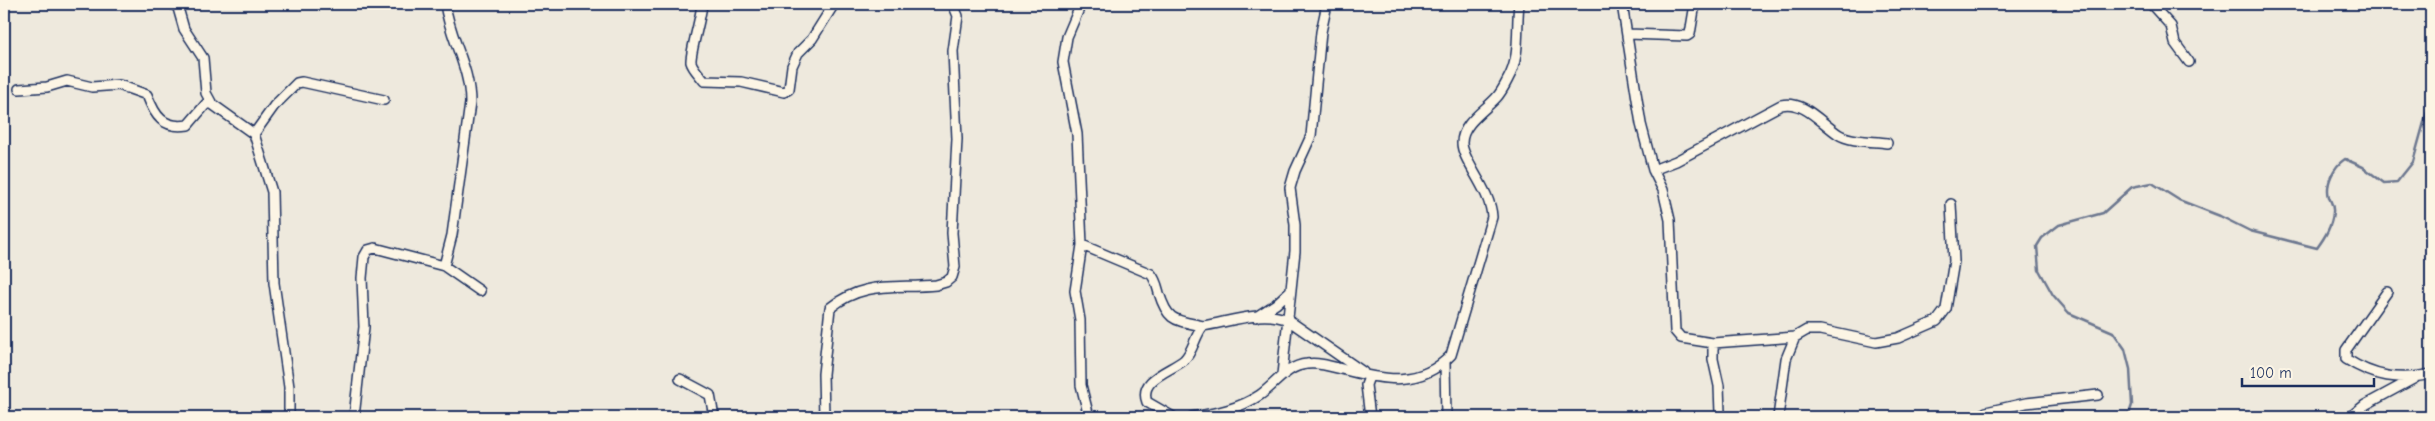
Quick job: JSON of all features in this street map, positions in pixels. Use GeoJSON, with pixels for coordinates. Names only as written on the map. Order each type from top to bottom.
{"type":"FeatureCollection","features":[{"type":"Feature","properties":{"kind":"street"},"geometry":{"type":"LineString","coordinates":[[444,266],[452,235],[470,103],[470,84],[465,65],[452,36],[446,4]]}},
{"type":"Feature","properties":{"kind":"street"},"geometry":{"type":"LineString","coordinates":[[702,4],[702,19],[691,61],[695,70],[704,81],[741,82],[784,92],[789,89],[792,66],[798,53],[812,39],[834,4]]}},
{"type":"Feature","properties":{"kind":"street"},"geometry":{"type":"LineString","coordinates":[[824,417],[823,374],[830,308],[840,300],[863,289],[936,285],[946,282],[952,277],[955,267],[952,234],[957,139],[953,51],[958,16],[953,4]]}},
{"type":"Feature","properties":{"kind":"street"},"geometry":{"type":"LineString","coordinates":[[1081,4],[1067,37],[1062,62],[1077,134],[1082,245],[1075,291],[1080,320],[1081,385],[1089,417]]}},
{"type":"Feature","properties":{"kind":"street"},"geometry":{"type":"LineString","coordinates":[[1282,375],[1295,251],[1295,224],[1290,188],[1295,171],[1311,136],[1321,32],[1327,4]]}},
{"type":"Feature","properties":{"kind":"street"},"geometry":{"type":"LineString","coordinates":[[1192,417],[1237,408],[1260,394],[1296,366],[1308,364],[1329,366],[1369,377],[1411,380],[1445,362],[1451,355],[1492,217],[1492,209],[1482,183],[1464,153],[1462,138],[1467,128],[1497,97],[1510,76],[1517,54],[1517,20],[1520,4]]}},
{"type":"Feature","properties":{"kind":"street"},"geometry":{"type":"LineString","coordinates":[[1622,4],[1640,124],[1653,170],[1663,190],[1670,220],[1675,331],[1681,338],[1713,343],[1795,337],[1807,330],[1820,330],[1876,342],[1898,338],[1937,321],[1946,309],[1954,262],[1951,204]]}},
{"type":"Feature","properties":{"kind":"street"},"geometry":{"type":"LineString","coordinates":[[1628,34],[1687,36],[1690,34],[1695,4]]}},
{"type":"Feature","properties":{"kind":"street"},"geometry":{"type":"LineString","coordinates":[[2151,4],[2171,26],[2176,43],[2189,62]]}},
{"type":"Feature","properties":{"kind":"street"},"geometry":{"type":"LineString","coordinates":[[176,5],[184,29],[203,58],[206,93],[212,104],[254,134],[272,192],[274,283],[289,387],[290,417]]}},
{"type":"Feature","properties":{"kind":"street"},"geometry":{"type":"LineString","coordinates":[[19,89],[47,87],[67,81],[92,87],[119,85],[147,94],[153,111],[169,125],[176,127],[188,125],[201,108],[206,104],[212,104]]}},
{"type":"Feature","properties":{"kind":"street"},"geometry":{"type":"LineString","coordinates":[[254,134],[274,106],[297,83],[302,82],[384,100]]}},
{"type":"Feature","properties":{"kind":"street"},"geometry":{"type":"LineString","coordinates":[[1653,170],[1676,161],[1781,105],[1789,103],[1799,105],[1830,126],[1838,134],[1887,143]]}},
{"type":"Feature","properties":{"kind":"street"},"geometry":{"type":"LineString","coordinates":[[1082,245],[1151,274],[1155,279],[1164,310],[1169,316],[1203,326],[1256,317],[1278,316],[1288,320],[1369,377]]}},
{"type":"Feature","properties":{"kind":"street"},"geometry":{"type":"LineString","coordinates":[[354,417],[364,327],[362,278],[364,257],[368,250],[375,248],[444,266],[480,291]]}},
{"type":"Feature","properties":{"kind":"street"},"geometry":{"type":"LineString","coordinates":[[1256,317],[1276,304],[1290,290]]}},
{"type":"Feature","properties":{"kind":"street"},"geometry":{"type":"LineString","coordinates":[[2387,292],[2346,350],[2346,359],[2362,370],[2380,376],[2397,378],[2431,374]]}},
{"type":"Feature","properties":{"kind":"street"},"geometry":{"type":"LineString","coordinates":[[1173,417],[1147,402],[1145,397],[1148,387],[1161,373],[1186,359],[1203,326]]}},
{"type":"Feature","properties":{"kind":"street"},"geometry":{"type":"LineString","coordinates":[[1778,417],[1786,359],[1795,337]]}},
{"type":"Feature","properties":{"kind":"street"},"geometry":{"type":"LineString","coordinates":[[1713,343],[1713,359],[1719,386],[1720,413],[1724,417]]}},
{"type":"Feature","properties":{"kind":"street"},"geometry":{"type":"LineString","coordinates":[[1445,362],[1446,417]]}},
{"type":"Feature","properties":{"kind":"street"},"geometry":{"type":"LineString","coordinates":[[1369,377],[1366,384],[1370,417]]}},
{"type":"Feature","properties":{"kind":"street"},"geometry":{"type":"LineString","coordinates":[[2350,417],[2365,405],[2417,377]]}},
{"type":"Feature","properties":{"kind":"street"},"geometry":{"type":"LineString","coordinates":[[680,379],[710,395],[714,417]]}},
{"type":"Feature","properties":{"kind":"street"},"geometry":{"type":"LineString","coordinates":[[1982,417],[1986,412],[2026,403],[2098,395]]}},
{"type":"Feature","properties":{"kind":"waterway"},"geometry":{"type":"LineString","coordinates":[[2128,417],[2132,405],[2130,369],[2125,349],[2113,332],[2069,313],[2053,295],[2039,270],[2037,246],[2042,238],[2059,225],[2103,213],[2132,187],[2152,183],[2179,200],[2220,216],[2250,231],[2317,248],[2330,227],[2333,208],[2328,187],[2331,176],[2337,166],[2345,159],[2363,167],[2384,183],[2397,182],[2413,162],[2431,97]]}}]}
